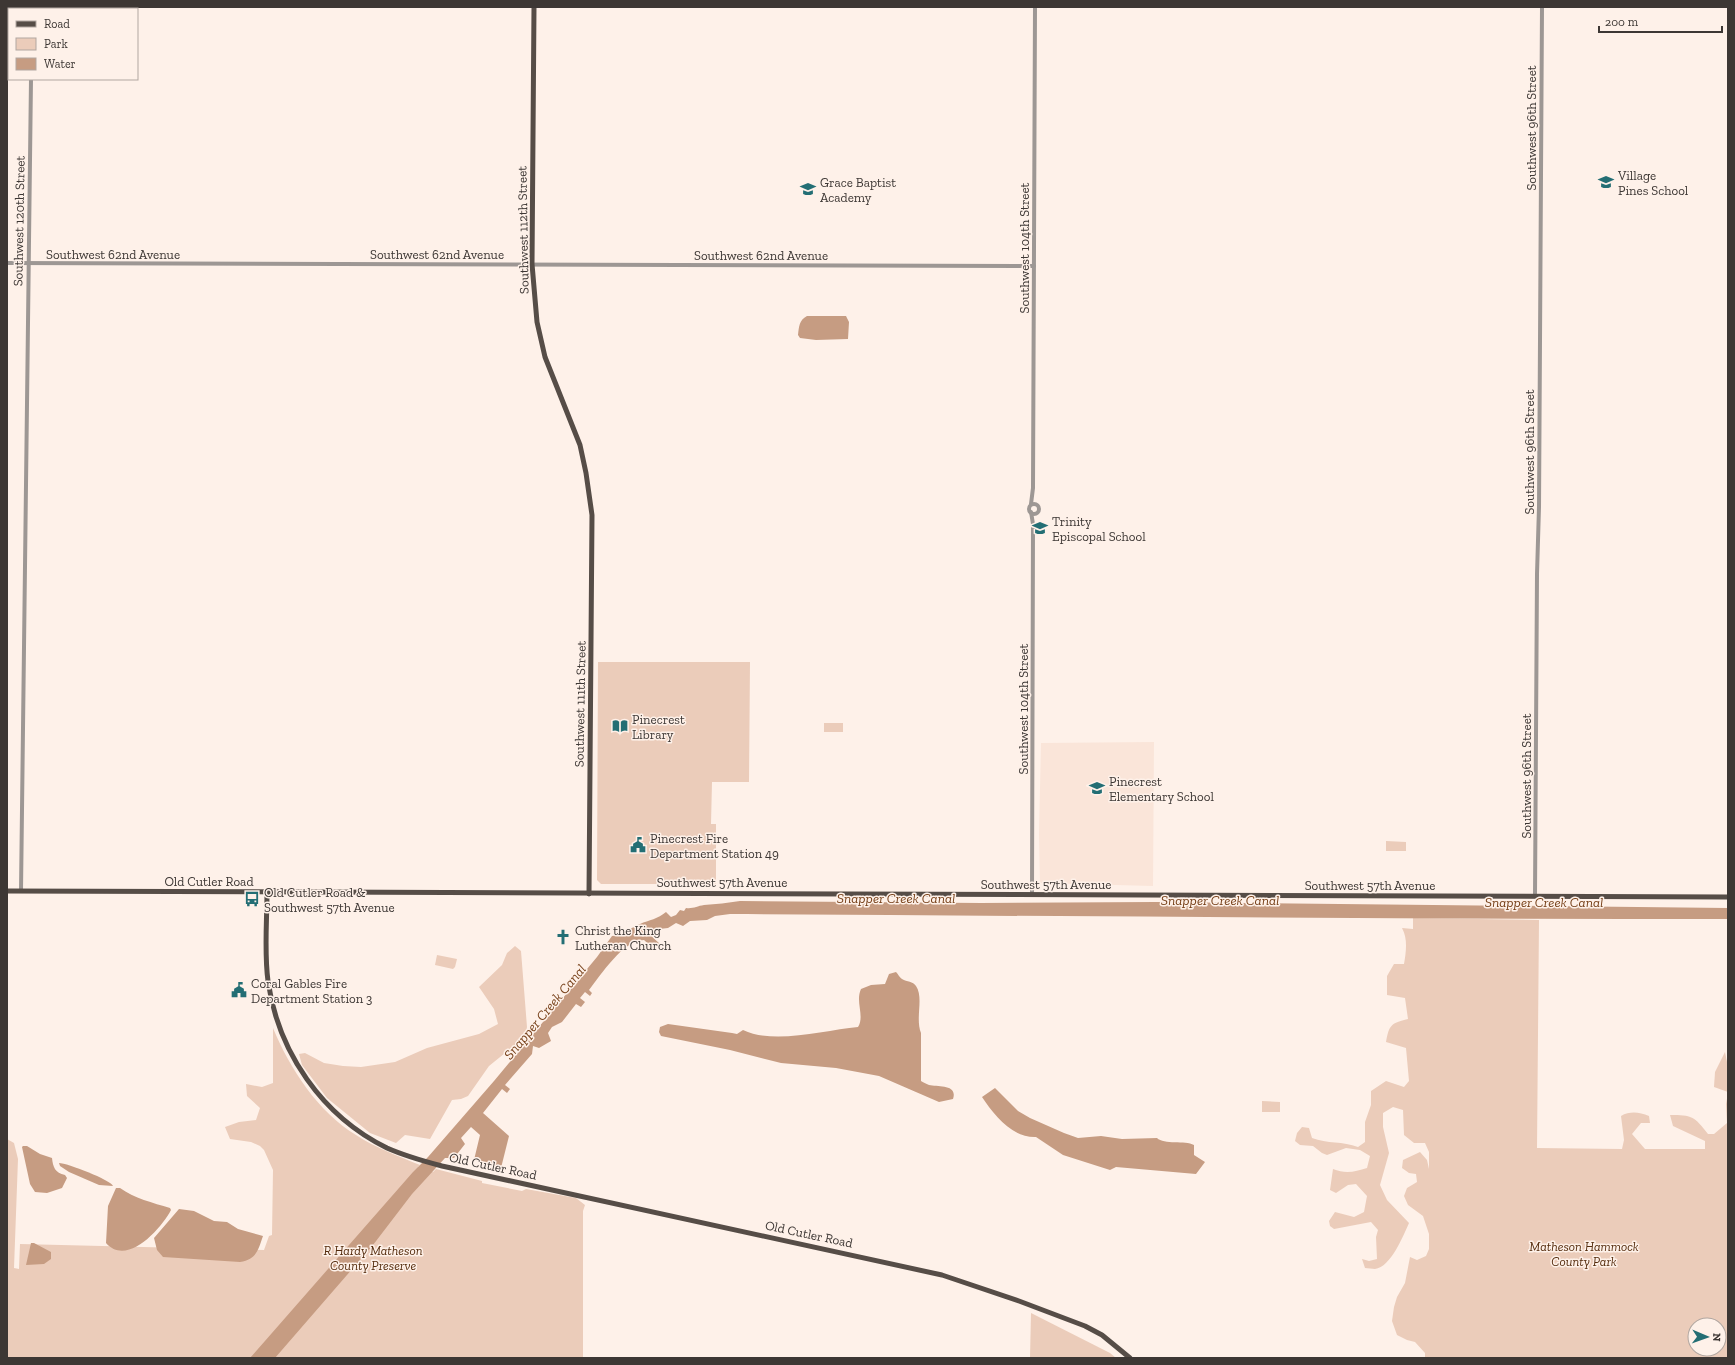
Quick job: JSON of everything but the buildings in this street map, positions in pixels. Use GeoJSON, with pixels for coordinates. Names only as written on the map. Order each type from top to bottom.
{"type":"FeatureCollection","features":[{"type":"Feature","properties":{"kind":"main road","name":"Southwest 112th Street"},"geometry":{"type":"LineString","coordinates":[[534,7],[532,264],[537,322],[541,345],[580,445],[592,515]]}},
{"type":"Feature","properties":{"kind":"main road","name":"Southwest 111th Street"},"geometry":{"type":"LineString","coordinates":[[589,894],[592,515]]}},
{"type":"Feature","properties":{"kind":"main road","name":"Old Cutler Road"},"geometry":{"type":"LineString","coordinates":[[7,891],[267,892],[266,961],[270,991],[278,1025],[297,1065],[321,1097],[346,1121],[385,1147],[421,1161],[442,1166],[942,1275],[1019,1301],[1085,1326],[1102,1335],[1130,1358]]}},
{"type":"Feature","properties":{"kind":"main road","name":"Southwest 57th Avenue"},"geometry":{"type":"LineString","coordinates":[[267,892],[1728,897]]}},
{"type":"Feature","properties":{"kind":"street","name":"Southwest 104th Street"},"geometry":{"type":"LineString","coordinates":[[1032,895],[1033,524],[1029,507],[1033,504],[1035,7]]}},
{"type":"Feature","properties":{"kind":"street","name":"Southwest 96th Street"},"geometry":{"type":"LineString","coordinates":[[1535,896],[1542,7]]}},
{"type":"Feature","properties":{"kind":"street","name":"Southwest 120th Street"},"geometry":{"type":"LineString","coordinates":[[21,891],[31,80]]}},
{"type":"Feature","properties":{"kind":"street","name":"Southwest 62nd Avenue"},"geometry":{"type":"LineString","coordinates":[[7,264],[1034,266]]}},
{"type":"Feature","properties":{"kind":"street"},"geometry":{"type":"LineString","coordinates":[[1031,512],[1036,514],[1039,510],[1033,504]]}},
{"type":"Feature","properties":{"kind":"street","name":"Southwest 104th Street"},"geometry":{"type":"LineString","coordinates":[[1033,524],[1036,514]]}},
{"type":"Feature","properties":{"kind":"shaded area","name":"Pinecrest Elementary School"},"geometry":{"type":"Polygon","coordinates":[[[1154,742],[1153,886],[1040,883],[1039,834],[1041,743],[1154,742]]]}},
{"type":"Feature","properties":{"kind":"green space"},"geometry":{"type":"Polygon","coordinates":[[[598,662],[750,662],[749,782],[712,782],[711,824],[716,824],[716,884],[601,884],[597,880],[598,662]]]}},
{"type":"Feature","properties":{"kind":"green space"},"geometry":{"type":"Polygon","coordinates":[[[824,723],[843,723],[843,732],[824,732],[824,723]]]}},
{"type":"Feature","properties":{"kind":"green space"},"geometry":{"type":"Polygon","coordinates":[[[1386,841],[1406,842],[1406,851],[1386,851],[1386,841]]]}},
{"type":"Feature","properties":{"kind":"green space","name":"Matheson Hammock County Park"},"geometry":{"type":"Polygon","coordinates":[[[1413,918],[1539,920],[1537,1148],[1622,1149],[1624,1140],[1621,1116],[1628,1113],[1635,1113],[1649,1116],[1650,1123],[1641,1123],[1632,1134],[1645,1149],[1705,1149],[1705,1141],[1673,1126],[1670,1115],[1688,1116],[1696,1120],[1708,1134],[1714,1134],[1727,1123],[1726,1104],[1728,1093],[1728,1358],[1425,1358],[1425,1353],[1415,1342],[1397,1335],[1392,1321],[1394,1307],[1397,1297],[1405,1283],[1410,1257],[1417,1260],[1426,1256],[1429,1249],[1429,1234],[1423,1216],[1408,1205],[1404,1196],[1407,1188],[1417,1182],[1416,1174],[1409,1173],[1402,1168],[1403,1160],[1420,1152],[1427,1160],[1429,1169],[1429,1152],[1425,1143],[1414,1143],[1404,1135],[1403,1110],[1393,1107],[1383,1113],[1383,1127],[1389,1153],[1380,1185],[1387,1200],[1409,1223],[1400,1243],[1391,1257],[1381,1267],[1375,1269],[1365,1268],[1362,1259],[1369,1261],[1377,1259],[1376,1237],[1378,1230],[1371,1222],[1334,1229],[1330,1226],[1329,1221],[1335,1212],[1354,1217],[1364,1212],[1367,1196],[1356,1184],[1348,1185],[1336,1193],[1330,1190],[1333,1169],[1342,1172],[1350,1172],[1367,1168],[1370,1156],[1360,1150],[1346,1148],[1327,1155],[1313,1146],[1300,1145],[1295,1141],[1297,1133],[1302,1127],[1309,1128],[1312,1138],[1358,1147],[1365,1142],[1365,1122],[1371,1105],[1371,1091],[1386,1081],[1404,1087],[1409,1081],[1406,1048],[1386,1042],[1390,1028],[1398,1022],[1408,1019],[1405,998],[1387,995],[1387,976],[1394,964],[1404,964],[1406,941],[1402,928],[1413,929],[1413,918]]]}},
{"type":"Feature","properties":{"kind":"green space"},"geometry":{"type":"Polygon","coordinates":[[[515,946],[521,951],[527,1027],[525,1037],[489,1066],[468,1096],[461,1099],[452,1100],[430,1139],[405,1135],[396,1143],[370,1133],[327,1098],[302,1065],[299,1054],[305,1053],[324,1063],[343,1066],[361,1067],[395,1062],[427,1048],[479,1034],[498,1024],[494,1009],[479,987],[502,965],[507,953],[515,946]]]}},
{"type":"Feature","properties":{"kind":"green space"},"geometry":{"type":"Polygon","coordinates":[[[437,955],[457,959],[455,967],[453,969],[435,965],[437,955]]]}},
{"type":"Feature","properties":{"kind":"green space","name":"R Hardy Matheson County Preserve"},"geometry":{"type":"Polygon","coordinates":[[[273,1028],[297,1074],[318,1102],[342,1125],[371,1144],[420,1165],[418,1167],[433,1172],[436,1169],[482,1181],[482,1183],[522,1191],[526,1189],[576,1198],[585,1205],[583,1211],[583,1358],[7,1358],[7,1139],[14,1143],[18,1159],[14,1268],[19,1269],[20,1244],[264,1250],[269,1236],[272,1235],[273,1170],[264,1150],[260,1146],[251,1142],[230,1139],[225,1127],[239,1122],[256,1120],[260,1108],[247,1096],[246,1084],[262,1087],[273,1083],[273,1028]]]}},
{"type":"Feature","properties":{"kind":"green space"},"geometry":{"type":"Polygon","coordinates":[[[1725,1052],[1728,1067],[1728,1092],[1714,1087],[1715,1072],[1725,1052]]]}},
{"type":"Feature","properties":{"kind":"green space"},"geometry":{"type":"Polygon","coordinates":[[[1262,1101],[1280,1102],[1280,1112],[1262,1112],[1262,1101]]]}},
{"type":"Feature","properties":{"kind":"green space"},"geometry":{"type":"Polygon","coordinates":[[[1031,1313],[1110,1353],[1116,1358],[1030,1358],[1031,1313]]]}},
{"type":"Feature","properties":{"kind":"water"},"geometry":{"type":"Polygon","coordinates":[[[807,316],[846,316],[849,322],[848,339],[816,340],[800,338],[798,335],[800,324],[807,316]]]}},
{"type":"Feature","properties":{"kind":"water"},"geometry":{"type":"Polygon","coordinates":[[[740,901],[981,903],[1156,902],[1728,908],[1728,919],[730,914],[715,916],[707,920],[690,921],[683,926],[676,923],[668,928],[650,930],[648,932],[649,934],[660,944],[654,949],[644,940],[636,942],[628,946],[613,959],[589,990],[592,993],[590,996],[585,992],[580,998],[585,1002],[581,1007],[576,1004],[562,1022],[552,1027],[548,1033],[551,1041],[539,1048],[533,1046],[532,1054],[505,1085],[510,1089],[507,1093],[502,1089],[483,1113],[509,1136],[501,1168],[474,1160],[480,1135],[471,1127],[461,1138],[465,1144],[454,1158],[445,1158],[412,1194],[373,1245],[275,1358],[250,1358],[494,1081],[597,957],[612,936],[623,933],[666,912],[671,917],[676,915],[680,910],[684,911],[686,908],[740,901]]]}},
{"type":"Feature","properties":{"kind":"water"},"geometry":{"type":"Polygon","coordinates":[[[896,972],[900,978],[915,984],[918,991],[920,1002],[919,1027],[921,1033],[921,1081],[929,1085],[942,1086],[950,1089],[954,1094],[953,1099],[939,1102],[879,1076],[836,1068],[781,1063],[730,1050],[661,1036],[659,1032],[660,1027],[668,1024],[737,1034],[743,1030],[769,1036],[800,1035],[858,1027],[861,1018],[859,994],[861,989],[871,985],[885,984],[889,974],[896,972]]]}},
{"type":"Feature","properties":{"kind":"water"},"geometry":{"type":"Polygon","coordinates":[[[995,1088],[1018,1111],[1030,1118],[1078,1138],[1101,1136],[1122,1139],[1157,1138],[1164,1141],[1185,1143],[1194,1145],[1194,1155],[1205,1162],[1196,1174],[1116,1167],[1110,1170],[1063,1155],[1036,1137],[1019,1134],[1004,1124],[982,1097],[995,1088]]]}},
{"type":"Feature","properties":{"kind":"water"},"geometry":{"type":"Polygon","coordinates":[[[23,1146],[27,1146],[40,1154],[52,1158],[55,1169],[67,1178],[62,1188],[47,1193],[35,1192],[30,1184],[23,1146]]]}},
{"type":"Feature","properties":{"kind":"water"},"geometry":{"type":"Polygon","coordinates":[[[59,1163],[88,1172],[105,1180],[113,1186],[99,1185],[69,1172],[60,1166],[59,1163]]]}},
{"type":"Feature","properties":{"kind":"water"},"geometry":{"type":"Polygon","coordinates":[[[116,1188],[120,1188],[131,1195],[144,1200],[170,1208],[171,1210],[160,1227],[143,1243],[124,1251],[114,1249],[106,1243],[108,1206],[116,1188]]]}},
{"type":"Feature","properties":{"kind":"water"},"geometry":{"type":"Polygon","coordinates":[[[179,1209],[194,1211],[214,1221],[227,1222],[238,1229],[263,1236],[258,1250],[250,1259],[240,1262],[163,1257],[157,1250],[154,1238],[179,1209]]]}},
{"type":"Feature","properties":{"kind":"water"},"geometry":{"type":"Polygon","coordinates":[[[31,1243],[34,1243],[51,1252],[51,1259],[44,1264],[26,1265],[31,1243]]]}},
{"type":"Feature","properties":{"kind":"place","name":"Village Pines School"},"geometry":{"type":"Point","coordinates":[1606,182]}},
{"type":"Feature","properties":{"kind":"place","name":"Grace Baptist Academy"},"geometry":{"type":"Point","coordinates":[808,189]}},
{"type":"Feature","properties":{"kind":"place","name":"Trinity Episcopal School"},"geometry":{"type":"Point","coordinates":[1040,528]}},
{"type":"Feature","properties":{"kind":"place","name":"Pinecrest Library"},"geometry":{"type":"Point","coordinates":[620,726]}},
{"type":"Feature","properties":{"kind":"place","name":"Pinecrest Elementary School"},"geometry":{"type":"Point","coordinates":[1097,788]}},
{"type":"Feature","properties":{"kind":"place","name":"Pinecrest Fire Department Station 49"},"geometry":{"type":"Point","coordinates":[638,845]}},
{"type":"Feature","properties":{"kind":"place","name":"Old Cutler Road & Southwest 57th Avenue"},"geometry":{"type":"Point","coordinates":[252,899]}},
{"type":"Feature","properties":{"kind":"place","name":"Christ the King Lutheran Church"},"geometry":{"type":"Point","coordinates":[563,937]}},
{"type":"Feature","properties":{"kind":"place","name":"Coral Gables Fire Department Station 3"},"geometry":{"type":"Point","coordinates":[239,990]}},
{"type":"Feature","properties":{"kind":"water label","name":"Snapper Creek Canal"},"geometry":{"type":"Point","coordinates":[896,898]}},
{"type":"Feature","properties":{"kind":"water label","name":"Snapper Creek Canal"},"geometry":{"type":"Point","coordinates":[1220,900]}},
{"type":"Feature","properties":{"kind":"water label","name":"Snapper Creek Canal"},"geometry":{"type":"Point","coordinates":[1544,902]}},
{"type":"Feature","properties":{"kind":"water label","name":"Snapper Creek Canal"},"geometry":{"type":"Point","coordinates":[545,1012]}}]}
